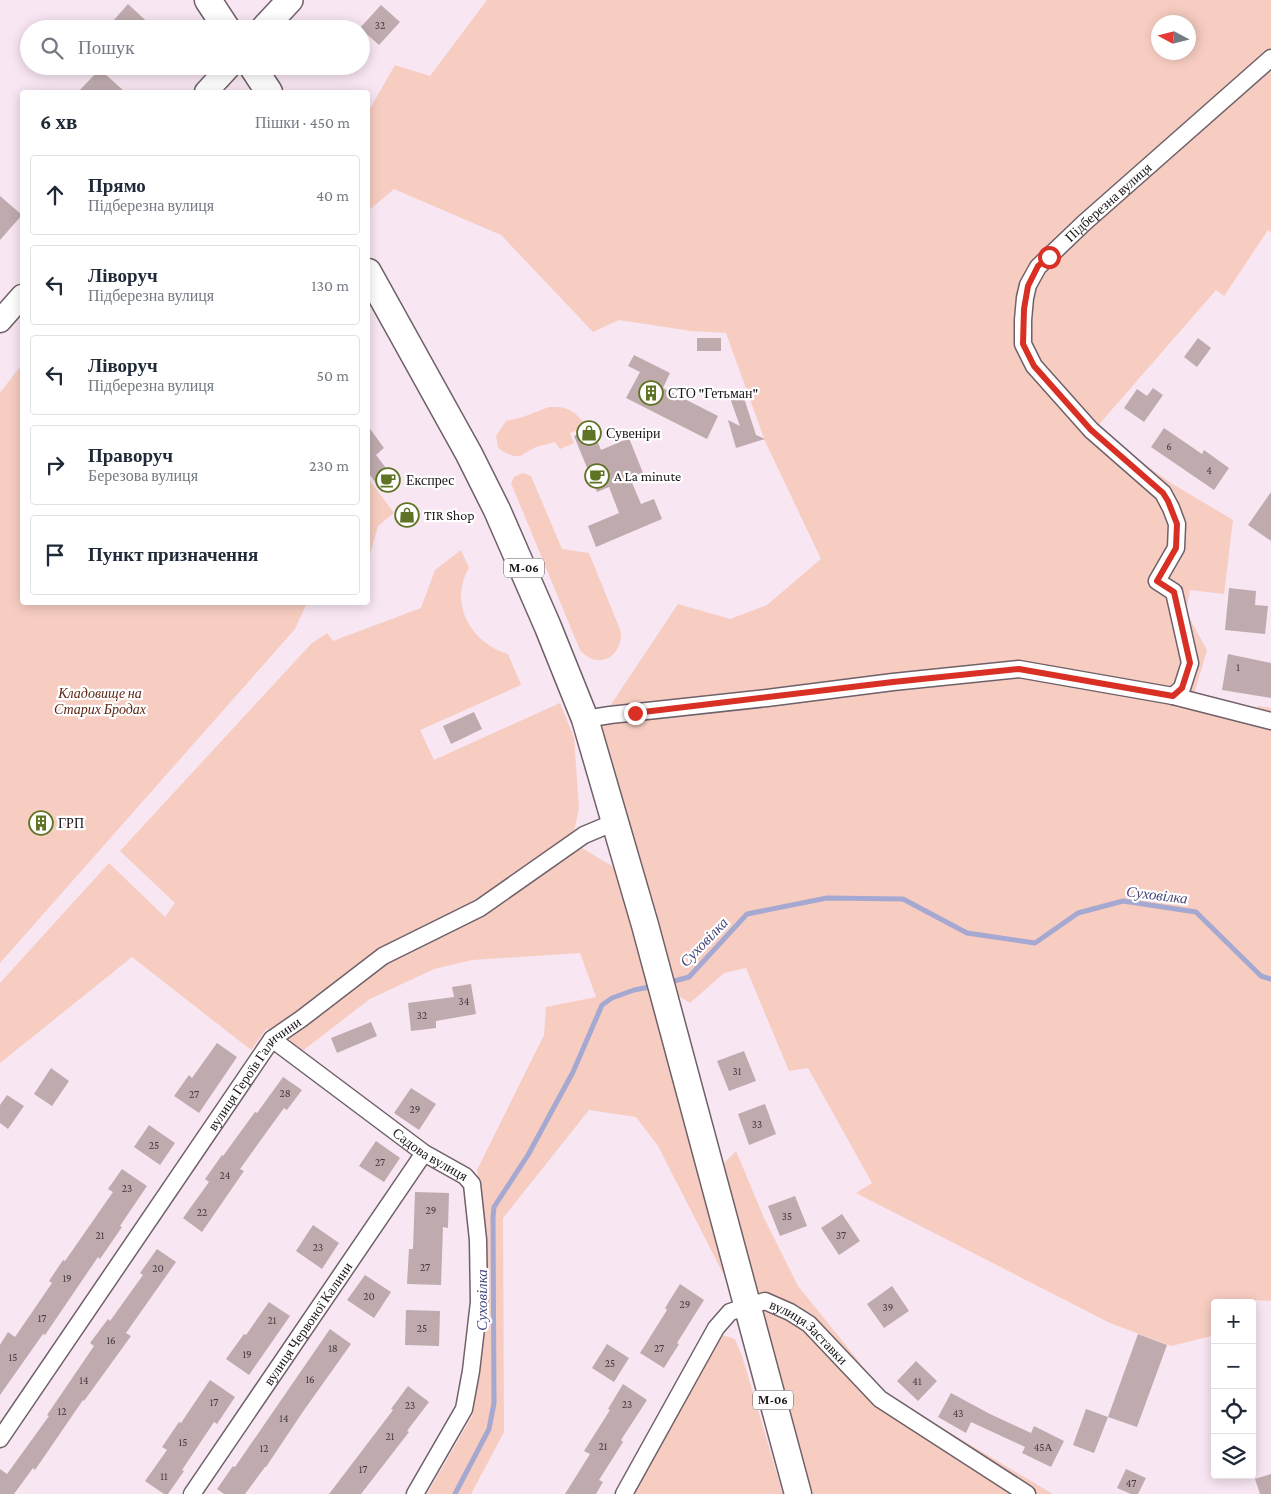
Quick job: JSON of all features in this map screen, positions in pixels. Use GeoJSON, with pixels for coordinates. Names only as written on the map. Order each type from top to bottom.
{"type":"FeatureCollection","features":[{"type":"Feature","properties":{"kind":"highway"},"geometry":{"type":"LineString","coordinates":[[208,0],[221,20]]}},
{"type":"Feature","properties":{"kind":"highway"},"geometry":{"type":"LineString","coordinates":[[258,75],[268,90]]}},
{"type":"Feature","properties":{"kind":"highway","name":"М-06"},"geometry":{"type":"LineString","coordinates":[[370,276],[494,503],[534,594],[585,719],[645,925],[798,1494]]}},
{"type":"Feature","properties":{"kind":"main road"},"geometry":{"type":"LineString","coordinates":[[271,20],[290,0]]}},
{"type":"Feature","properties":{"kind":"main road"},"geometry":{"type":"LineString","coordinates":[[208,90],[222,75]]}},
{"type":"Feature","properties":{"kind":"main road"},"geometry":{"type":"LineString","coordinates":[[0,321],[20,298]]}},
{"type":"Feature","properties":{"kind":"street","name":"Підберезна вулиця"},"geometry":{"type":"LineString","coordinates":[[1173,696],[1182,688],[1190,663],[1174,592],[1157,581],[1176,548],[1177,524],[1174,515],[1163,493],[1091,430],[1034,366],[1023,344],[1024,304],[1028,286],[1038,266],[1271,58]]}},
{"type":"Feature","properties":{"kind":"street"},"geometry":{"type":"LineString","coordinates":[[585,719],[893,682],[1019,669],[1173,696],[1271,720]]}},
{"type":"Feature","properties":{"kind":"street","name":"вулиця Героїв Галичини"},"geometry":{"type":"LineString","coordinates":[[0,1439],[272,1039],[383,956],[480,908],[584,835],[615,822]]}},
{"type":"Feature","properties":{"kind":"street","name":"Садова вулиця"},"geometry":{"type":"LineString","coordinates":[[272,1039],[424,1152],[465,1176],[472,1184],[477,1218],[479,1292],[471,1371],[464,1409],[415,1494]]}},
{"type":"Feature","properties":{"kind":"street","name":"вулиця Червоної Калини"},"geometry":{"type":"LineString","coordinates":[[192,1494],[424,1152]]}},
{"type":"Feature","properties":{"kind":"street","name":"вулиця Заставки"},"geometry":{"type":"LineString","coordinates":[[624,1494],[716,1328],[730,1312],[765,1302],[790,1312],[809,1324],[880,1399],[1027,1494]]}},
{"type":"Feature","properties":{"kind":"green space"},"geometry":{"type":"Polygon","coordinates":[[[487,0],[1271,0],[1271,232],[1268,230],[1224,296],[1216,290],[1095,429],[1171,483],[1233,520],[1224,594],[1190,590],[1186,612],[1207,650],[1193,698],[1256,712],[1258,706],[1271,708],[1271,1301],[1211,1299],[1211,1336],[1171,1346],[1110,1323],[856,1193],[872,1183],[808,1068],[789,1071],[746,968],[724,973],[690,1003],[677,995],[619,795],[600,721],[678,604],[730,619],[767,605],[821,559],[765,441],[726,333],[691,331],[619,320],[593,332],[501,235],[394,189],[370,209],[370,109],[395,65],[430,76],[487,0]]]}},
{"type":"Feature","properties":{"kind":"green space","name":"Кладовище на Старих Бродах"},"geometry":{"type":"Polygon","coordinates":[[[20,367],[20,605],[306,605],[295,629],[0,963],[0,393],[20,367]]]}},
{"type":"Feature","properties":{"kind":"green space"},"geometry":{"type":"Polygon","coordinates":[[[549,407],[562,407],[571,411],[587,426],[570,433],[574,443],[560,449],[555,442],[536,447],[520,456],[513,456],[498,447],[496,436],[506,421],[549,407]]]}},
{"type":"Feature","properties":{"kind":"green space"},"geometry":{"type":"Polygon","coordinates":[[[523,473],[531,476],[562,549],[589,553],[621,632],[618,648],[608,658],[594,660],[580,650],[511,483],[514,477],[523,473]]]}},
{"type":"Feature","properties":{"kind":"green space"},"geometry":{"type":"Polygon","coordinates":[[[370,481],[394,513],[378,526],[370,554],[370,481]]]}},
{"type":"Feature","properties":{"kind":"green space"},"geometry":{"type":"Polygon","coordinates":[[[461,550],[469,568],[463,581],[461,595],[462,608],[467,620],[483,641],[495,649],[508,654],[521,685],[420,730],[434,760],[560,703],[574,737],[579,808],[572,842],[617,869],[729,1285],[658,1146],[636,1117],[589,1110],[503,1218],[504,1432],[471,1494],[427,1494],[472,1416],[476,1396],[483,1343],[484,1317],[481,1192],[477,1170],[544,1035],[546,1007],[596,997],[580,953],[472,960],[434,969],[370,999],[297,1055],[267,1028],[251,1050],[132,957],[0,1063],[0,983],[109,863],[165,917],[175,903],[120,851],[311,644],[327,633],[333,641],[421,608],[435,570],[461,550]]]}},
{"type":"Feature","properties":{"kind":"green space"},"geometry":{"type":"Polygon","coordinates":[[[736,1151],[764,1218],[798,1286],[885,1394],[1053,1494],[813,1494],[721,1166],[736,1151]]]}},
{"type":"Feature","properties":{"kind":"green space"},"geometry":{"type":"Polygon","coordinates":[[[719,1334],[735,1339],[742,1356],[783,1494],[624,1494],[719,1334]]]}},
{"type":"Feature","properties":{"kind":"building"},"geometry":{"type":"Polygon","coordinates":[[[128,4],[145,20],[114,20],[128,4]]]}},
{"type":"Feature","properties":{"kind":"building"},"geometry":{"type":"Polygon","coordinates":[[[381,5],[400,22],[379,45],[370,37],[370,20],[367,20],[381,5]]]}},
{"type":"Feature","properties":{"kind":"building"},"geometry":{"type":"Polygon","coordinates":[[[94,75],[106,75],[123,90],[80,90],[94,75]]]}},
{"type":"Feature","properties":{"kind":"building"},"geometry":{"type":"Polygon","coordinates":[[[0,196],[20,213],[20,217],[0,240],[0,196]]]}},
{"type":"Feature","properties":{"kind":"building"},"geometry":{"type":"Polygon","coordinates":[[[697,338],[721,338],[721,351],[697,351],[697,338]]]}},
{"type":"Feature","properties":{"kind":"building"},"geometry":{"type":"Polygon","coordinates":[[[1198,338],[1211,348],[1197,367],[1184,357],[1198,338]]]}},
{"type":"Feature","properties":{"kind":"building","name":"СТО \"Гетьман\""},"geometry":{"type":"Polygon","coordinates":[[[634,355],[670,373],[663,388],[718,416],[707,439],[626,398],[640,372],[628,366],[634,355]]]}},
{"type":"Feature","properties":{"kind":"building"},"geometry":{"type":"Polygon","coordinates":[[[1153,388],[1163,395],[1144,422],[1124,408],[1137,389],[1147,396],[1153,388]]]}},
{"type":"Feature","properties":{"kind":"building"},"geometry":{"type":"Polygon","coordinates":[[[743,395],[756,435],[765,439],[736,448],[728,420],[740,426],[730,398],[743,395]]]}},
{"type":"Feature","properties":{"kind":"building"},"geometry":{"type":"Polygon","coordinates":[[[592,428],[601,450],[629,438],[643,473],[630,478],[641,504],[654,499],[662,519],[596,547],[588,526],[619,513],[609,487],[597,492],[574,436],[592,428]]]}},
{"type":"Feature","properties":{"kind":"building"},"geometry":{"type":"Polygon","coordinates":[[[1164,428],[1202,454],[1204,450],[1229,468],[1214,490],[1151,447],[1164,428]]]}},
{"type":"Feature","properties":{"kind":"building"},"geometry":{"type":"Polygon","coordinates":[[[370,429],[384,448],[376,455],[396,481],[382,492],[370,475],[370,429]]]}},
{"type":"Feature","properties":{"kind":"building"},"geometry":{"type":"Polygon","coordinates":[[[1271,492],[1271,541],[1248,525],[1271,492]]]}},
{"type":"Feature","properties":{"kind":"building"},"geometry":{"type":"Polygon","coordinates":[[[1229,588],[1256,591],[1255,605],[1268,606],[1265,634],[1225,630],[1229,588]]]}},
{"type":"Feature","properties":{"kind":"building"},"geometry":{"type":"Polygon","coordinates":[[[1228,654],[1271,663],[1271,698],[1222,690],[1228,654]]]}},
{"type":"Feature","properties":{"kind":"building"},"geometry":{"type":"Polygon","coordinates":[[[474,712],[482,729],[451,744],[443,726],[474,712]]]}},
{"type":"Feature","properties":{"kind":"building"},"geometry":{"type":"Polygon","coordinates":[[[471,984],[476,1014],[436,1021],[436,1028],[411,1031],[408,1003],[454,997],[452,987],[471,984]]]}},
{"type":"Feature","properties":{"kind":"building"},"geometry":{"type":"Polygon","coordinates":[[[371,1022],[377,1036],[337,1053],[331,1038],[371,1022]]]}},
{"type":"Feature","properties":{"kind":"building"},"geometry":{"type":"Polygon","coordinates":[[[217,1043],[237,1057],[199,1113],[174,1096],[189,1075],[192,1078],[217,1043]]]}},
{"type":"Feature","properties":{"kind":"building"},"geometry":{"type":"Polygon","coordinates":[[[744,1051],[756,1081],[729,1091],[717,1061],[744,1051]]]}},
{"type":"Feature","properties":{"kind":"building"},"geometry":{"type":"Polygon","coordinates":[[[51,1068],[69,1081],[52,1106],[34,1094],[51,1068]]]}},
{"type":"Feature","properties":{"kind":"building"},"geometry":{"type":"Polygon","coordinates":[[[283,1077],[302,1090],[287,1110],[284,1108],[240,1169],[244,1171],[202,1232],[183,1218],[209,1182],[205,1179],[222,1155],[255,1112],[257,1113],[283,1077]]]}},
{"type":"Feature","properties":{"kind":"building"},"geometry":{"type":"Polygon","coordinates":[[[411,1088],[436,1104],[419,1130],[394,1113],[411,1088]]]}},
{"type":"Feature","properties":{"kind":"building"},"geometry":{"type":"Polygon","coordinates":[[[7,1095],[24,1106],[8,1129],[0,1123],[0,1105],[7,1095]]]}},
{"type":"Feature","properties":{"kind":"building"},"geometry":{"type":"Polygon","coordinates":[[[765,1104],[776,1134],[749,1145],[738,1114],[765,1104]]]}},
{"type":"Feature","properties":{"kind":"building"},"geometry":{"type":"Polygon","coordinates":[[[149,1125],[175,1143],[160,1165],[134,1147],[149,1125]]]}},
{"type":"Feature","properties":{"kind":"building"},"geometry":{"type":"Polygon","coordinates":[[[376,1141],[400,1158],[384,1182],[359,1166],[376,1141]]]}},
{"type":"Feature","properties":{"kind":"building"},"geometry":{"type":"Polygon","coordinates":[[[122,1169],[147,1186],[100,1259],[98,1257],[45,1335],[43,1334],[0,1395],[0,1345],[8,1332],[15,1337],[52,1283],[49,1281],[63,1260],[65,1261],[113,1192],[108,1189],[122,1169]]]}},
{"type":"Feature","properties":{"kind":"building"},"geometry":{"type":"Polygon","coordinates":[[[415,1192],[449,1193],[448,1228],[443,1227],[441,1285],[407,1284],[409,1249],[413,1249],[415,1192]]]}},
{"type":"Feature","properties":{"kind":"building"},"geometry":{"type":"Polygon","coordinates":[[[795,1196],[807,1226],[780,1236],[768,1206],[795,1196]]]}},
{"type":"Feature","properties":{"kind":"building"},"geometry":{"type":"Polygon","coordinates":[[[842,1214],[860,1241],[839,1255],[821,1228],[842,1214]]]}},
{"type":"Feature","properties":{"kind":"building"},"geometry":{"type":"Polygon","coordinates":[[[313,1225],[339,1243],[322,1269],[296,1251],[313,1225]]]}},
{"type":"Feature","properties":{"kind":"building"},"geometry":{"type":"Polygon","coordinates":[[[157,1249],[176,1262],[126,1333],[131,1336],[83,1400],[35,1470],[33,1468],[14,1494],[0,1494],[0,1469],[7,1474],[49,1416],[47,1415],[94,1346],[90,1343],[108,1319],[110,1321],[143,1275],[140,1273],[157,1249]]]}},
{"type":"Feature","properties":{"kind":"building"},"geometry":{"type":"Polygon","coordinates":[[[365,1275],[391,1292],[374,1318],[347,1300],[365,1275]]]}},
{"type":"Feature","properties":{"kind":"building"},"geometry":{"type":"Polygon","coordinates":[[[680,1284],[704,1300],[664,1368],[640,1353],[667,1310],[665,1308],[680,1284]]]}},
{"type":"Feature","properties":{"kind":"building"},"geometry":{"type":"Polygon","coordinates":[[[892,1286],[909,1311],[884,1328],[867,1304],[892,1286]]]}},
{"type":"Feature","properties":{"kind":"building"},"geometry":{"type":"Polygon","coordinates":[[[269,1302],[290,1316],[249,1375],[226,1359],[244,1334],[246,1335],[269,1302]]]}},
{"type":"Feature","properties":{"kind":"building"},"geometry":{"type":"Polygon","coordinates":[[[406,1310],[440,1311],[439,1346],[405,1345],[406,1310]]]}},
{"type":"Feature","properties":{"kind":"building"},"geometry":{"type":"Polygon","coordinates":[[[330,1329],[351,1344],[266,1467],[245,1494],[224,1494],[217,1489],[233,1466],[235,1467],[330,1329]]]}},
{"type":"Feature","properties":{"kind":"building"},"geometry":{"type":"Polygon","coordinates":[[[1138,1334],[1167,1345],[1137,1427],[1108,1417],[1138,1334]]]}},
{"type":"Feature","properties":{"kind":"building"},"geometry":{"type":"Polygon","coordinates":[[[607,1344],[629,1358],[614,1382],[592,1368],[607,1344]]]}},
{"type":"Feature","properties":{"kind":"building"},"geometry":{"type":"Polygon","coordinates":[[[916,1361],[937,1381],[918,1401],[897,1381],[916,1361]]]}},
{"type":"Feature","properties":{"kind":"building"},"geometry":{"type":"Polygon","coordinates":[[[210,1380],[235,1397],[217,1424],[214,1422],[168,1494],[164,1494],[145,1481],[167,1450],[162,1447],[210,1380]]]}},
{"type":"Feature","properties":{"kind":"building"},"geometry":{"type":"Polygon","coordinates":[[[623,1384],[647,1400],[621,1440],[623,1442],[599,1480],[603,1482],[596,1494],[565,1494],[590,1454],[584,1451],[610,1410],[608,1409],[623,1384]]]}},
{"type":"Feature","properties":{"kind":"building"},"geometry":{"type":"Polygon","coordinates":[[[408,1386],[429,1402],[407,1431],[409,1432],[361,1494],[329,1494],[393,1410],[391,1409],[408,1386]]]}},
{"type":"Feature","properties":{"kind":"building"},"geometry":{"type":"Polygon","coordinates":[[[951,1393],[1031,1433],[1034,1426],[1064,1441],[1051,1467],[1022,1453],[1025,1447],[971,1422],[966,1433],[938,1417],[951,1393]]]}},
{"type":"Feature","properties":{"kind":"building"},"geometry":{"type":"Polygon","coordinates":[[[1086,1409],[1108,1417],[1094,1453],[1073,1445],[1086,1409]]]}},
{"type":"Feature","properties":{"kind":"building"},"geometry":{"type":"Polygon","coordinates":[[[1126,1469],[1146,1478],[1138,1494],[1131,1494],[1117,1488],[1126,1469]]]}},
{"type":"Feature","properties":{"kind":"building"},"geometry":{"type":"Polygon","coordinates":[[[1271,1474],[1271,1494],[1260,1494],[1256,1479],[1271,1474]]]}},
{"type":"Feature","properties":{"kind":"waterway","name":"Суховілка"},"geometry":{"type":"LineString","coordinates":[[667,983],[689,977],[747,914],[827,898],[903,899],[967,933],[1035,943],[1078,913],[1123,901],[1196,912],[1261,976],[1271,979]]}},
{"type":"Feature","properties":{"kind":"waterway","name":"Суховілка"},"geometry":{"type":"LineString","coordinates":[[455,1494],[489,1429],[494,1403],[494,1207],[528,1155],[573,1072],[602,1005],[612,998],[634,990],[654,986]]}},
{"type":"Feature","properties":{"kind":"place","name":"СТО \"Гетьман\""},"geometry":{"type":"Point","coordinates":[651,393]}},
{"type":"Feature","properties":{"kind":"place","name":"Сувеніри"},"geometry":{"type":"Point","coordinates":[589,433]}},
{"type":"Feature","properties":{"kind":"place","name":"A La minute"},"geometry":{"type":"Point","coordinates":[597,476]}},
{"type":"Feature","properties":{"kind":"place","name":"Експрес"},"geometry":{"type":"Point","coordinates":[388,480]}},
{"type":"Feature","properties":{"kind":"place","name":"TIR Shop"},"geometry":{"type":"Point","coordinates":[407,515]}},
{"type":"Feature","properties":{"kind":"place","name":"ГРП"},"geometry":{"type":"Point","coordinates":[41,823]}},
{"type":"Feature","properties":{"kind":"route"},"geometry":{"type":"LineString","coordinates":[[635,713],[1019,669],[1173,696],[1182,688],[1190,663],[1174,592],[1157,581],[1176,548],[1177,524],[1171,508],[1163,493],[1091,430],[1034,366],[1023,344],[1023,320],[1028,286],[1038,266],[1049,257]]}}]}
